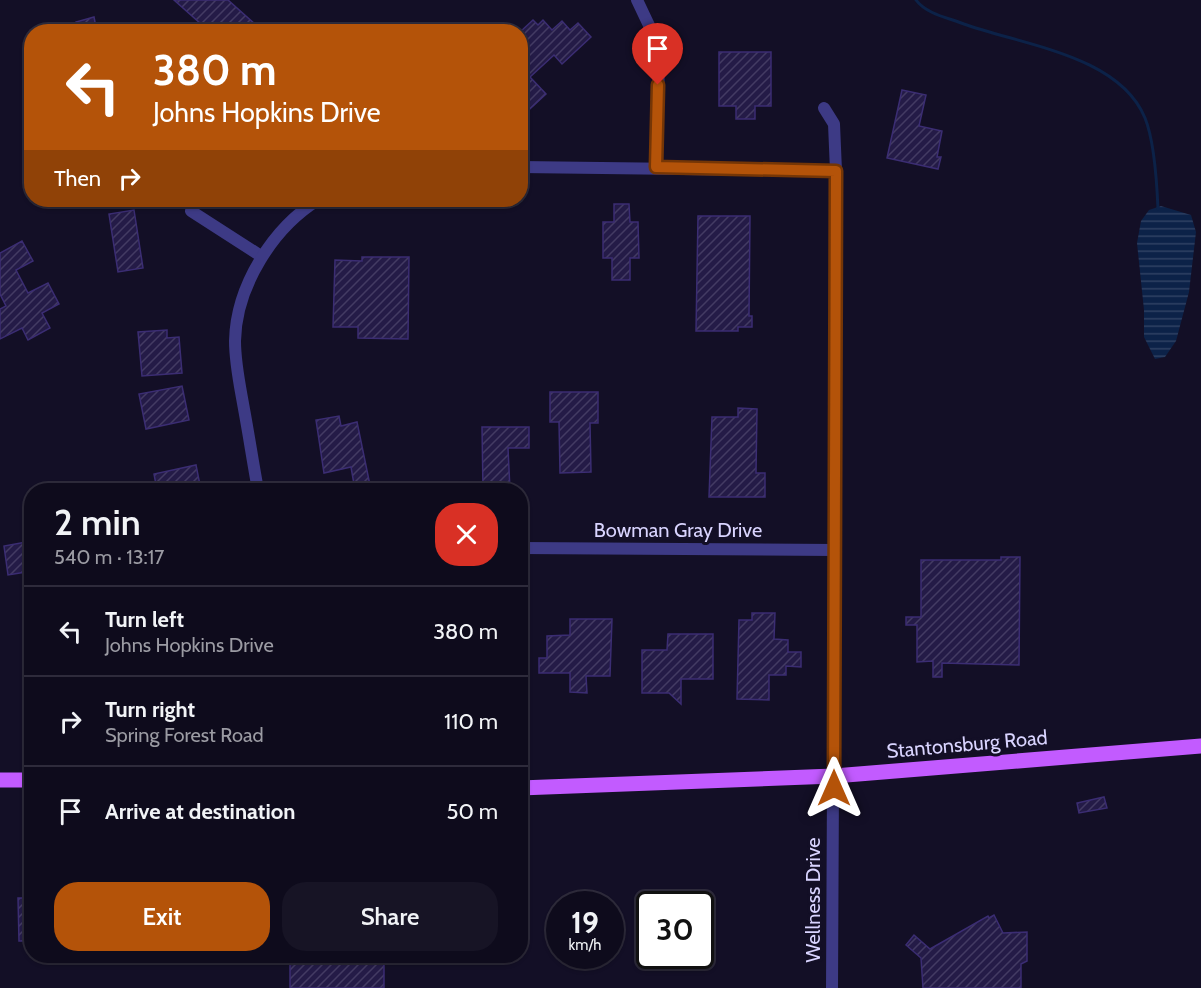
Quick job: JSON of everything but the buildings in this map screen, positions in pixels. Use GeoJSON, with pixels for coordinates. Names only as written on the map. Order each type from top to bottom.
{"type":"FeatureCollection","features":[{"type":"Feature","properties":{"kind":"main road","name":"Stantonsburg Road"},"geometry":{"type":"LineString","coordinates":[[528,788],[834,776],[1201,746]]}},
{"type":"Feature","properties":{"kind":"main road"},"geometry":{"type":"LineString","coordinates":[[0,780],[24,780]]}},
{"type":"Feature","properties":{"kind":"street"},"geometry":{"type":"LineString","coordinates":[[637,0],[655,38],[659,64],[656,167]]}},
{"type":"Feature","properties":{"kind":"street","name":"Wellness Drive"},"geometry":{"type":"LineString","coordinates":[[824,108],[834,124],[836,171],[832,988]]}},
{"type":"Feature","properties":{"kind":"street"},"geometry":{"type":"LineString","coordinates":[[528,167],[836,171]]}},
{"type":"Feature","properties":{"kind":"street"},"geometry":{"type":"LineString","coordinates":[[257,483],[236,367],[235,338],[241,304],[261,256],[282,228],[309,207]]}},
{"type":"Feature","properties":{"kind":"street"},"geometry":{"type":"LineString","coordinates":[[191,211],[261,256]]}},
{"type":"Feature","properties":{"kind":"street","name":"Bowman Gray Drive"},"geometry":{"type":"LineString","coordinates":[[528,548],[835,550]]}},
{"type":"Feature","properties":{"kind":"water"},"geometry":{"type":"Polygon","coordinates":[[[1161,206],[1191,215],[1196,232],[1189,292],[1176,341],[1165,357],[1155,359],[1144,337],[1144,310],[1137,243],[1141,221],[1149,210],[1161,206]]]}},
{"type":"Feature","properties":{"kind":"waterway"},"geometry":{"type":"LineString","coordinates":[[916,0],[920,5],[938,15],[1066,55],[1092,66],[1114,80],[1132,97],[1145,118],[1153,150],[1158,209]]}},
{"type":"Feature","properties":{"kind":"route"},"geometry":{"type":"LineString","coordinates":[[658,85],[656,167],[836,171],[834,788]]}}]}
